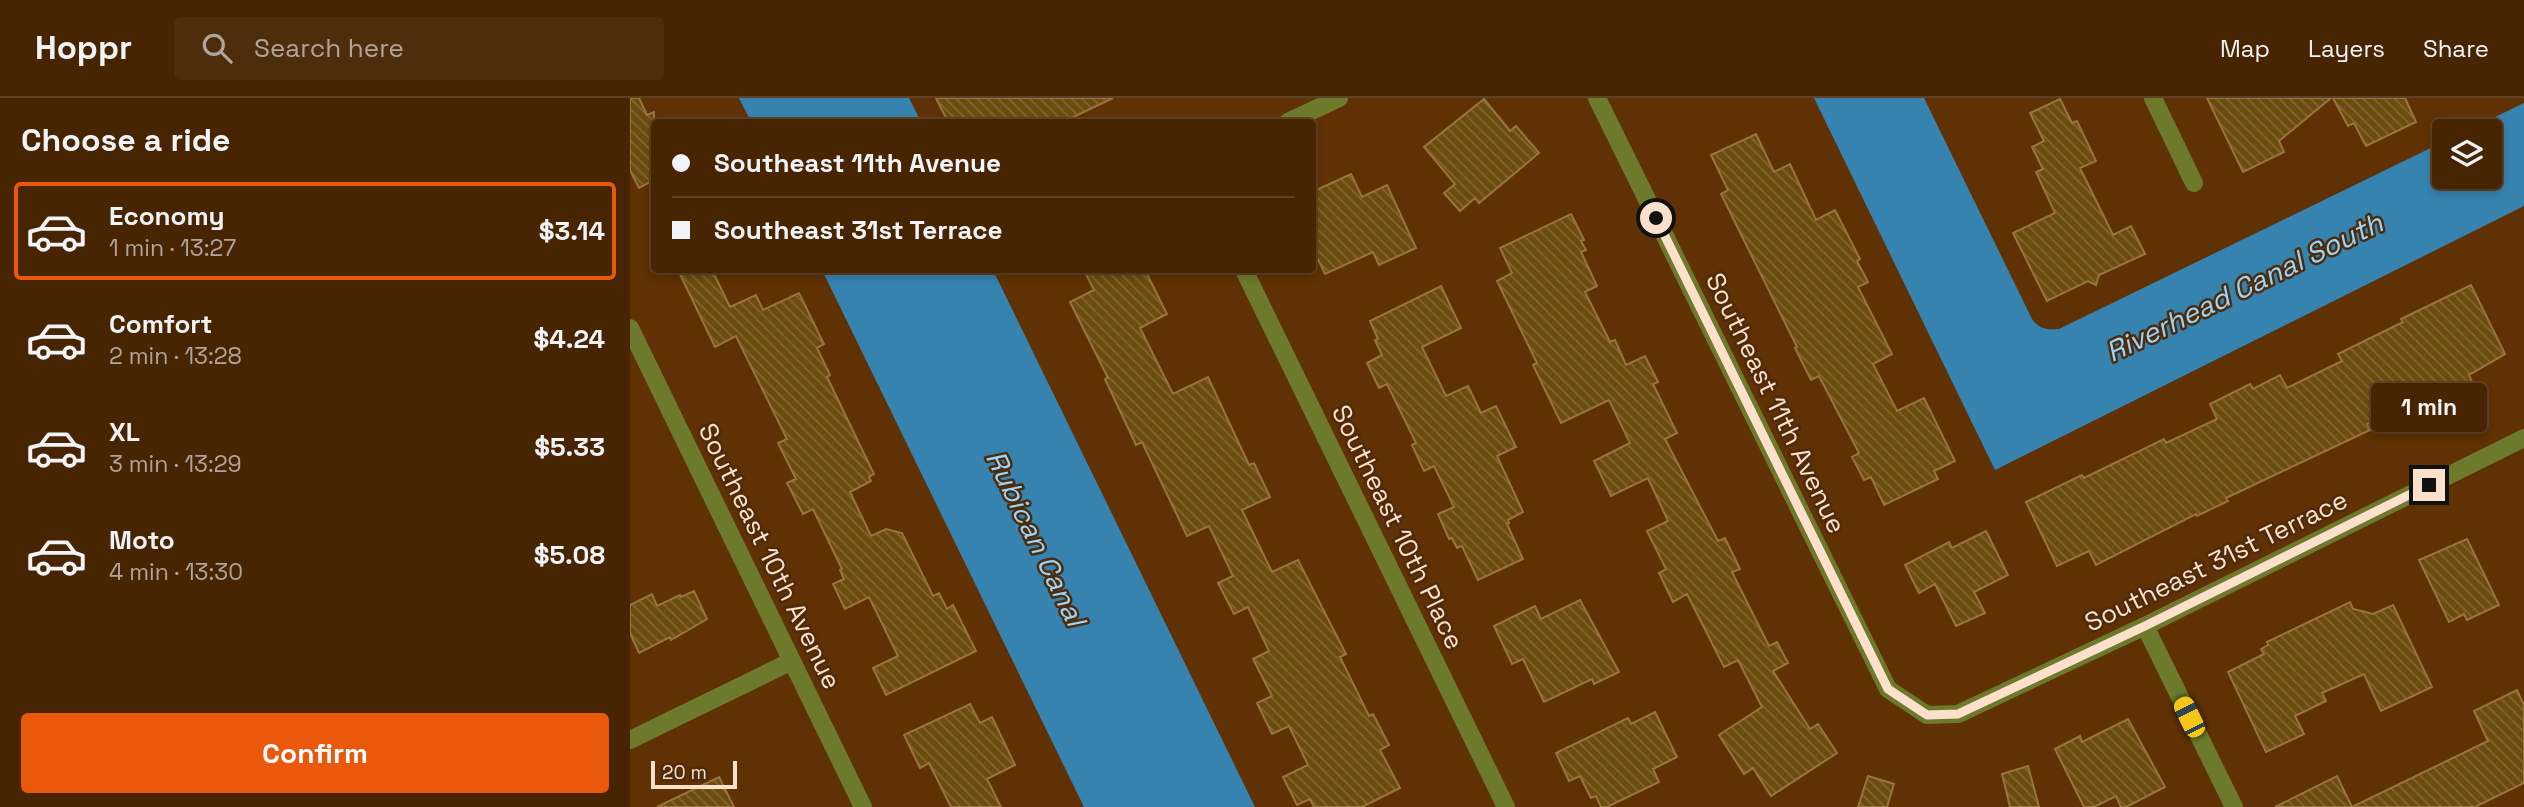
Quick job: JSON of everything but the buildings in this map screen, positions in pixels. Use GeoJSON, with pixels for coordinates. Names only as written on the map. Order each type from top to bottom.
{"type":"FeatureCollection","features":[{"type":"Feature","properties":{"kind":"street"},"geometry":{"type":"LineString","coordinates":[[1294,119],[1339,98]]}},
{"type":"Feature","properties":{"kind":"street","name":"Southeast 11th Avenue"},"geometry":{"type":"LineString","coordinates":[[1597,98],[1888,689],[1927,715]]}},
{"type":"Feature","properties":{"kind":"street"},"geometry":{"type":"LineString","coordinates":[[2153,98],[2194,183]]}},
{"type":"Feature","properties":{"kind":"street","name":"Southeast 10th Place"},"geometry":{"type":"LineString","coordinates":[[1245,273],[1506,807]]}},
{"type":"Feature","properties":{"kind":"street","name":"Southeast 10th Avenue"},"geometry":{"type":"LineString","coordinates":[[630,328],[863,807]]}},
{"type":"Feature","properties":{"kind":"street","name":"Southeast 31st Terrace"},"geometry":{"type":"LineString","coordinates":[[1927,715],[1958,714],[2145,626],[2524,438]]}},
{"type":"Feature","properties":{"kind":"street"},"geometry":{"type":"LineString","coordinates":[[2145,626],[2234,807]]}},
{"type":"Feature","properties":{"kind":"street"},"geometry":{"type":"LineString","coordinates":[[630,740],[792,661]]}},
{"type":"Feature","properties":{"kind":"water"},"geometry":{"type":"Polygon","coordinates":[[[739,98],[909,98],[920,119],[750,119],[739,98]]]}},
{"type":"Feature","properties":{"kind":"water","name":"Riverhead Canal South"},"geometry":{"type":"Polygon","coordinates":[[[1814,98],[1924,98],[2032,319],[2040,327],[2047,329],[2059,329],[2432,147],[2432,189],[2502,189],[2502,119],[2491,119],[2524,103],[2524,206],[1995,470],[1814,98]]]}},
{"type":"Feature","properties":{"kind":"water","name":"Rubican Canal"},"geometry":{"type":"Polygon","coordinates":[[[823,273],[994,273],[1255,807],[1084,807],[823,273]]]}},
{"type":"Feature","properties":{"kind":"route"},"geometry":{"type":"LineString","coordinates":[[1656,218],[1888,689],[1927,715],[1958,714],[2145,626],[2429,485]]}}]}
